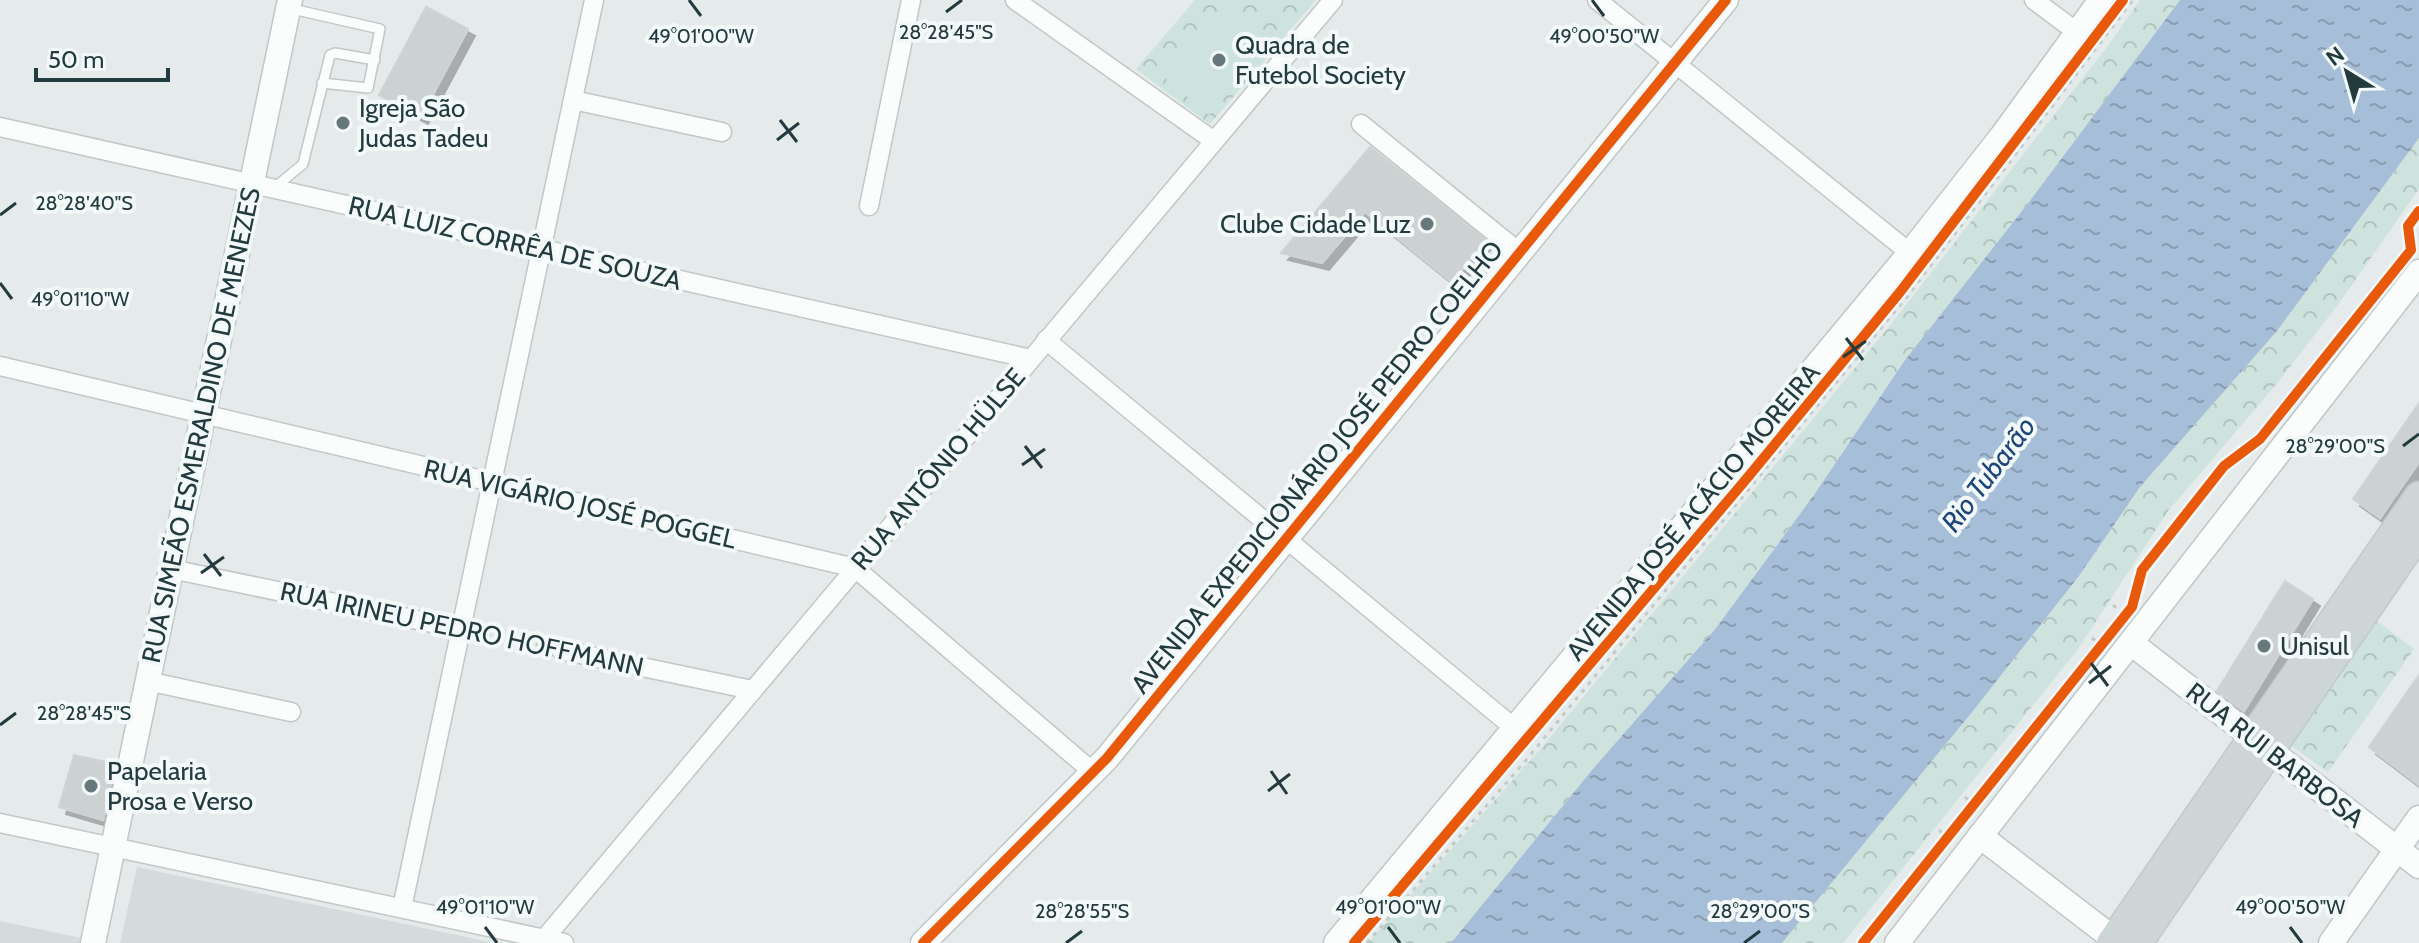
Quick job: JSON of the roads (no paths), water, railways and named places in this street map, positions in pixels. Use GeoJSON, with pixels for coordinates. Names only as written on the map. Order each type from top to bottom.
{"type":"FeatureCollection","features":[{"type":"Feature","properties":{"kind":"main road"},"geometry":{"type":"LineString","coordinates":[[2261,744],[2419,496]]}},
{"type":"Feature","properties":{"kind":"main road"},"geometry":{"type":"LineString","coordinates":[[2120,942],[2261,744],[2419,533]]}},
{"type":"Feature","properties":{"kind":"street"},"geometry":{"type":"LineString","coordinates":[[402,908],[594,0]]}},
{"type":"Feature","properties":{"kind":"street"},"geometry":{"type":"LineString","coordinates":[[869,206],[911,0]]}},
{"type":"Feature","properties":{"kind":"street"},"geometry":{"type":"LineString","coordinates":[[1015,0],[1214,141]]}},
{"type":"Feature","properties":{"kind":"street","name":"RUA ANTÔNIO HÜLSE"},"geometry":{"type":"LineString","coordinates":[[544,939],[1333,0]]}},
{"type":"Feature","properties":{"kind":"street"},"geometry":{"type":"LineString","coordinates":[[1597,0],[1910,253]]}},
{"type":"Feature","properties":{"kind":"street","name":"AVENIDA EXPEDICIONÁRIO JOSÉ PEDRO COELHO"},"geometry":{"type":"LineString","coordinates":[[923,943],[1094,773],[1726,0]]}},
{"type":"Feature","properties":{"kind":"street"},"geometry":{"type":"LineString","coordinates":[[2034,0],[2078,33]]}},
{"type":"Feature","properties":{"kind":"street","name":"AVENIDA JOSÉ ACÁCIO MOREIRA"},"geometry":{"type":"LineString","coordinates":[[1336,943],[1517,738],[1910,253],[2002,136],[2101,0]]}},
{"type":"Feature","properties":{"kind":"street","name":"RUA SIMEÃO ESMERALDINO DE MENEZES"},"geometry":{"type":"LineString","coordinates":[[93,943],[203,414],[263,186],[289,4]]}},
{"type":"Feature","properties":{"kind":"street"},"geometry":{"type":"LineString","coordinates":[[573,100],[722,132]]}},
{"type":"Feature","properties":{"kind":"street"},"geometry":{"type":"LineString","coordinates":[[1361,124],[1520,253]]}},
{"type":"Feature","properties":{"kind":"street","name":"RUA LUIZ CORRÊA DE SOUZA"},"geometry":{"type":"LineString","coordinates":[[0,127],[1031,359]]}},
{"type":"Feature","properties":{"kind":"street"},"geometry":{"type":"LineString","coordinates":[[1897,943],[1980,836],[2119,634],[2419,272]]}},
{"type":"Feature","properties":{"kind":"street"},"geometry":{"type":"LineString","coordinates":[[1046,340],[1286,539],[1517,738]]}},
{"type":"Feature","properties":{"kind":"street","name":"RUA VIGÁRIO JOSÉ POGGEL"},"geometry":{"type":"LineString","coordinates":[[0,366],[855,568],[1094,773]]}},
{"type":"Feature","properties":{"kind":"street","name":"RUA IRINEU PEDRO HOFFMANN"},"geometry":{"type":"LineString","coordinates":[[171,569],[461,629]]}},
{"type":"Feature","properties":{"kind":"street","name":"RUA RUI BARBOSA"},"geometry":{"type":"LineString","coordinates":[[2119,634],[2419,866]]}},
{"type":"Feature","properties":{"kind":"street","name":"RUA IRINEU PEDRO HOFFMANN"},"geometry":{"type":"LineString","coordinates":[[561,650],[752,690]]}},
{"type":"Feature","properties":{"kind":"street"},"geometry":{"type":"LineString","coordinates":[[147,681],[291,712]]}},
{"type":"Feature","properties":{"kind":"street"},"geometry":{"type":"LineString","coordinates":[[2331,943],[2419,818]]}},
{"type":"Feature","properties":{"kind":"street"},"geometry":{"type":"LineString","coordinates":[[0,823],[564,943]]}},
{"type":"Feature","properties":{"kind":"street"},"geometry":{"type":"LineString","coordinates":[[1980,836],[2120,942]]}},
{"type":"Feature","properties":{"kind":"lane"},"geometry":{"type":"LineString","coordinates":[[289,4],[380,29],[368,88],[322,83]]}},
{"type":"Feature","properties":{"kind":"lane"},"geometry":{"type":"LineString","coordinates":[[263,186],[303,164],[330,55],[335,53],[375,60]]}},
{"type":"Feature","properties":{"kind":"water","name":"Rio Tubarão"},"geometry":{"type":"Polygon","coordinates":[[[2180,0],[2419,0],[2419,138],[2277,331],[2140,487],[2079,576],[1973,711],[1782,943],[1451,943],[1592,770],[1716,628],[1814,495],[1905,360],[2029,202],[2180,0]]]}},
{"type":"Feature","properties":{"kind":"place","name":"Quadra de Futebol Society"},"geometry":{"type":"Point","coordinates":[1219,60]}},
{"type":"Feature","properties":{"kind":"place","name":"Igreja São Judas Tadeu"},"geometry":{"type":"Point","coordinates":[343,123]}},
{"type":"Feature","properties":{"kind":"place","name":"Clube Cidade Luz"},"geometry":{"type":"Point","coordinates":[1427,224]}},
{"type":"Feature","properties":{"kind":"place","name":"Unisul"},"geometry":{"type":"Point","coordinates":[2264,646]}},
{"type":"Feature","properties":{"kind":"place","name":"Papelaria Prosa e Verso"},"geometry":{"type":"Point","coordinates":[91,786]}}]}
